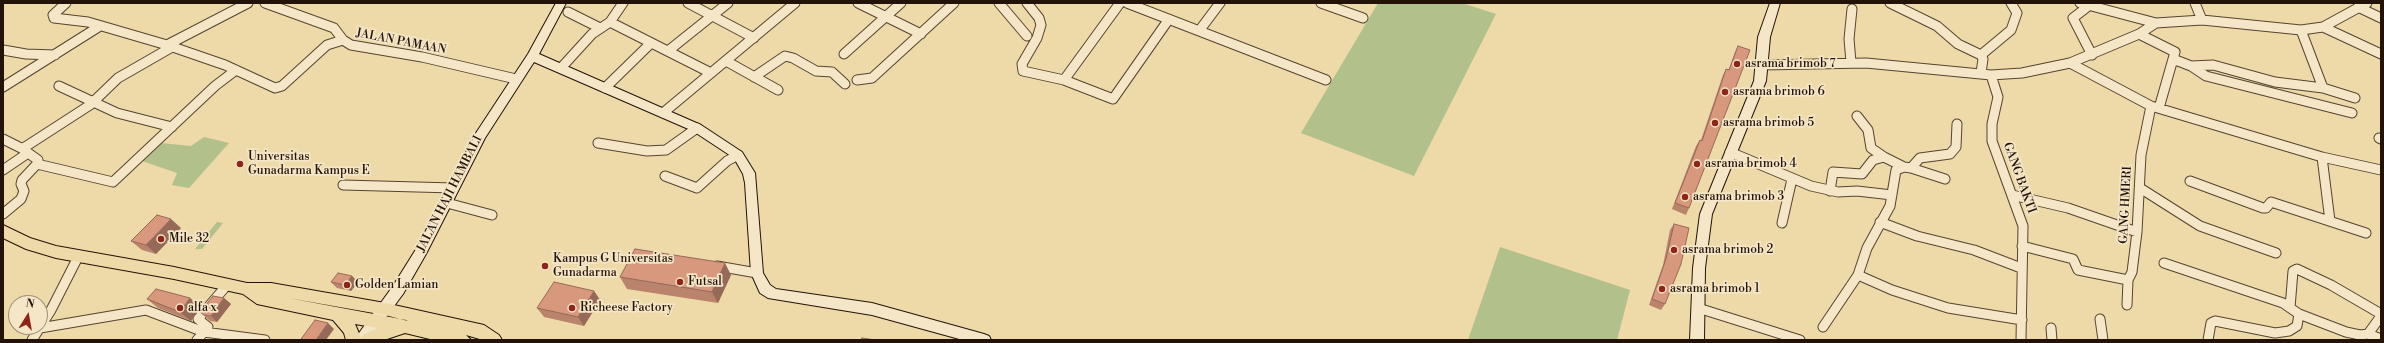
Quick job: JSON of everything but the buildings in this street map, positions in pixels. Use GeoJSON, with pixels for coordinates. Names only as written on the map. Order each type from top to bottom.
{"type":"FeatureCollection","features":[{"type":"Feature","properties":{"kind":"main road"},"geometry":{"type":"LineString","coordinates":[[3,231],[15,238],[41,248],[78,257],[174,273],[247,289],[271,289],[380,315],[484,332],[494,340]]}},
{"type":"Feature","properties":{"kind":"main road"},"geometry":{"type":"LineString","coordinates":[[247,289],[260,299],[337,314],[380,315],[406,327],[458,339]]}},
{"type":"Feature","properties":{"kind":"main road"},"geometry":{"type":"LineString","coordinates":[[337,314],[350,329],[354,340]]}},
{"type":"Feature","properties":{"kind":"main road"},"geometry":{"type":"LineString","coordinates":[[368,340],[388,331],[406,327]]}},
{"type":"Feature","properties":{"kind":"street"},"geometry":{"type":"LineString","coordinates":[[66,3],[53,15],[54,18],[88,22],[170,46],[236,70],[278,88],[327,45],[335,41],[343,40]]}},
{"type":"Feature","properties":{"kind":"street"},"geometry":{"type":"LineString","coordinates":[[3,170],[26,151],[93,102],[118,78],[170,46],[248,3]]}},
{"type":"Feature","properties":{"kind":"street","name":"JALAN PAMAAN"},"geometry":{"type":"LineString","coordinates":[[267,3],[334,28],[343,40],[351,45],[422,57],[516,79]]}},
{"type":"Feature","properties":{"kind":"street","name":"JALAN HAJI HAMBALI"},"geometry":{"type":"LineString","coordinates":[[362,340],[422,250],[480,136],[532,56],[561,3]]}},
{"type":"Feature","properties":{"kind":"street"},"geometry":{"type":"LineString","coordinates":[[561,68],[600,28],[610,22],[623,3]]}},
{"type":"Feature","properties":{"kind":"street"},"geometry":{"type":"LineString","coordinates":[[688,3],[711,17],[754,38]]}},
{"type":"Feature","properties":{"kind":"street"},"geometry":{"type":"LineString","coordinates":[[668,51],[728,3]]}},
{"type":"Feature","properties":{"kind":"street"},"geometry":{"type":"LineString","coordinates":[[663,113],[795,3]]}},
{"type":"Feature","properties":{"kind":"street"},"geometry":{"type":"LineString","coordinates":[[858,3],[921,34]]}},
{"type":"Feature","properties":{"kind":"street"},"geometry":{"type":"LineString","coordinates":[[844,54],[901,3]]}},
{"type":"Feature","properties":{"kind":"street"},"geometry":{"type":"LineString","coordinates":[[857,80],[872,78],[954,3]]}},
{"type":"Feature","properties":{"kind":"street"},"geometry":{"type":"LineString","coordinates":[[999,3],[1027,36]]}},
{"type":"Feature","properties":{"kind":"street"},"geometry":{"type":"LineString","coordinates":[[1027,3],[1039,18],[1041,25],[1037,38],[1022,68],[1027,74],[1064,80],[1113,99],[1169,20]]}},
{"type":"Feature","properties":{"kind":"street"},"geometry":{"type":"LineString","coordinates":[[1064,80],[1120,3]]}},
{"type":"Feature","properties":{"kind":"street"},"geometry":{"type":"LineString","coordinates":[[1127,3],[1326,80]]}},
{"type":"Feature","properties":{"kind":"street"},"geometry":{"type":"LineString","coordinates":[[1199,31],[1220,3]]}},
{"type":"Feature","properties":{"kind":"street"},"geometry":{"type":"LineString","coordinates":[[1321,3],[1363,18]]}},
{"type":"Feature","properties":{"kind":"street"},"geometry":{"type":"LineString","coordinates":[[1697,340],[1699,268],[1706,214],[1760,81],[1763,65],[1764,37],[1775,3]]}},
{"type":"Feature","properties":{"kind":"street"},"geometry":{"type":"LineString","coordinates":[[1890,3],[1937,26],[1958,44],[1981,55],[1983,59],[1981,73]]}},
{"type":"Feature","properties":{"kind":"street"},"geometry":{"type":"LineString","coordinates":[[1981,55],[2011,30],[2016,13],[2010,3]]}},
{"type":"Feature","properties":{"kind":"street"},"geometry":{"type":"LineString","coordinates":[[2195,3],[2202,20]]}},
{"type":"Feature","properties":{"kind":"street"},"geometry":{"type":"LineString","coordinates":[[2092,55],[2073,18],[2087,5],[2156,23],[2202,20],[2301,30],[2323,27],[2367,3]]}},
{"type":"Feature","properties":{"kind":"street"},"geometry":{"type":"LineString","coordinates":[[2358,7],[2381,18]]}},
{"type":"Feature","properties":{"kind":"street"},"geometry":{"type":"LineString","coordinates":[[1851,62],[1849,39],[1852,9]]}},
{"type":"Feature","properties":{"kind":"street"},"geometry":{"type":"LineString","coordinates":[[568,12],[600,28]]}},
{"type":"Feature","properties":{"kind":"street"},"geometry":{"type":"LineString","coordinates":[[610,22],[712,73]]}},
{"type":"Feature","properties":{"kind":"street"},"geometry":{"type":"LineString","coordinates":[[1763,65],[1851,62],[1991,75],[2022,73],[2070,63],[2092,55],[2140,34],[2156,23]]}},
{"type":"Feature","properties":{"kind":"street"},"geometry":{"type":"LineString","coordinates":[[3,87],[100,26]]}},
{"type":"Feature","properties":{"kind":"street"},"geometry":{"type":"LineString","coordinates":[[2323,27],[2381,54]]}},
{"type":"Feature","properties":{"kind":"street"},"geometry":{"type":"LineString","coordinates":[[2301,30],[2323,88]]}},
{"type":"Feature","properties":{"kind":"street"},"geometry":{"type":"LineString","coordinates":[[2140,34],[2175,52],[2172,59],[2191,66],[2206,76],[2352,114]]}},
{"type":"Feature","properties":{"kind":"street"},"geometry":{"type":"LineString","coordinates":[[605,88],[651,43]]}},
{"type":"Feature","properties":{"kind":"street"},"geometry":{"type":"LineString","coordinates":[[3,50],[26,54],[55,55]]}},
{"type":"Feature","properties":{"kind":"street"},"geometry":{"type":"LineString","coordinates":[[532,56],[697,128],[738,155],[749,173],[754,199],[757,273],[765,289],[773,294],[872,309],[984,340]]}},
{"type":"Feature","properties":{"kind":"street"},"geometry":{"type":"LineString","coordinates":[[754,77],[785,56],[792,58],[816,71],[832,72],[845,84]]}},
{"type":"Feature","properties":{"kind":"street","name":"GANG HMERI"},"geometry":{"type":"LineString","coordinates":[[2127,305],[2128,280],[2132,272],[2137,232],[2142,145],[2172,59]]}},
{"type":"Feature","properties":{"kind":"street"},"geometry":{"type":"LineString","coordinates":[[726,61],[778,90]]}},
{"type":"Feature","properties":{"kind":"street"},"geometry":{"type":"LineString","coordinates":[[2070,63],[2155,107],[2322,157],[2381,170]]}},
{"type":"Feature","properties":{"kind":"street"},"geometry":{"type":"LineString","coordinates":[[2191,66],[2213,65],[2275,82],[2323,88],[2355,98]]}},
{"type":"Feature","properties":{"kind":"street"},"geometry":{"type":"LineString","coordinates":[[37,164],[113,182],[215,86],[236,70]]}},
{"type":"Feature","properties":{"kind":"street","name":"GANG BAKTI"},"geometry":{"type":"LineString","coordinates":[[1991,75],[1998,97],[1991,132],[1992,141],[2012,194],[2022,226],[2021,340]]}},
{"type":"Feature","properties":{"kind":"street"},"geometry":{"type":"LineString","coordinates":[[60,86],[129,117],[172,127]]}},
{"type":"Feature","properties":{"kind":"street"},"geometry":{"type":"LineString","coordinates":[[1857,116],[1868,130],[1871,148],[1884,157],[1908,167],[1945,179]]}},
{"type":"Feature","properties":{"kind":"street"},"geometry":{"type":"LineString","coordinates":[[1823,327],[1858,275],[1867,248],[1890,206],[1896,170],[1908,167],[1920,158],[1950,154],[1954,151],[1957,124]]}},
{"type":"Feature","properties":{"kind":"street"},"geometry":{"type":"LineString","coordinates":[[598,143],[647,151],[666,150],[697,128]]}},
{"type":"Feature","properties":{"kind":"street"},"geometry":{"type":"LineString","coordinates":[[3,139],[26,151],[38,160],[37,164],[22,180],[21,184],[24,191],[21,199],[3,214]]}},
{"type":"Feature","properties":{"kind":"street"},"geometry":{"type":"LineString","coordinates":[[1730,152],[1792,179],[1830,190],[1892,195]]}},
{"type":"Feature","properties":{"kind":"street"},"geometry":{"type":"LineString","coordinates":[[665,176],[696,188],[727,161],[738,155]]}},
{"type":"Feature","properties":{"kind":"street"},"geometry":{"type":"LineString","coordinates":[[1830,190],[1833,172],[1839,171],[1862,174],[1873,160],[1884,157]]}},
{"type":"Feature","properties":{"kind":"street"},"geometry":{"type":"LineString","coordinates":[[2322,157],[2330,221]]}},
{"type":"Feature","properties":{"kind":"street"},"geometry":{"type":"LineString","coordinates":[[1782,223],[1792,179]]}},
{"type":"Feature","properties":{"kind":"street"},"geometry":{"type":"LineString","coordinates":[[2190,181],[2264,208],[2266,208],[2268,203],[2271,202],[2366,233]]}},
{"type":"Feature","properties":{"kind":"street"},"geometry":{"type":"LineString","coordinates":[[344,186],[454,188]]}},
{"type":"Feature","properties":{"kind":"street"},"geometry":{"type":"LineString","coordinates":[[2140,188],[2200,226],[2276,253]]}},
{"type":"Feature","properties":{"kind":"street"},"geometry":{"type":"LineString","coordinates":[[2012,194],[2068,208],[2137,232]]}},
{"type":"Feature","properties":{"kind":"street"},"geometry":{"type":"LineString","coordinates":[[447,203],[492,215]]}},
{"type":"Feature","properties":{"kind":"street"},"geometry":{"type":"LineString","coordinates":[[1880,222],[1917,236],[1974,250],[2021,268]]}},
{"type":"Feature","properties":{"kind":"street"},"geometry":{"type":"LineString","coordinates":[[2022,246],[2073,259],[2078,270],[2128,280]]}},
{"type":"Feature","properties":{"kind":"street"},"geometry":{"type":"LineString","coordinates":[[48,313],[78,257]]}},
{"type":"Feature","properties":{"kind":"street"},"geometry":{"type":"LineString","coordinates":[[2164,263],[2229,286],[2272,299],[2299,314],[2346,332],[2360,335],[2368,334],[2381,339]]}},
{"type":"Feature","properties":{"kind":"street"},"geometry":{"type":"LineString","coordinates":[[710,265],[757,273]]}},
{"type":"Feature","properties":{"kind":"street"},"geometry":{"type":"LineString","coordinates":[[2290,308],[2293,271],[2297,269],[2331,285],[2381,315],[2368,334]]}},
{"type":"Feature","properties":{"kind":"street"},"geometry":{"type":"LineString","coordinates":[[1858,275],[1892,290],[1948,308],[2022,320]]}},
{"type":"Feature","properties":{"kind":"street"},"geometry":{"type":"LineString","coordinates":[[197,340],[208,326],[198,319],[227,285]]}},
{"type":"Feature","properties":{"kind":"street"},"geometry":{"type":"LineString","coordinates":[[1698,308],[1800,340]]}},
{"type":"Feature","properties":{"kind":"street"},"geometry":{"type":"LineString","coordinates":[[48,327],[146,310],[204,332],[265,340]]}},
{"type":"Feature","properties":{"kind":"street"},"geometry":{"type":"LineString","coordinates":[[2208,340],[2211,323],[2215,321],[2276,333],[2289,331],[2297,326],[2299,314]]}},
{"type":"Feature","properties":{"kind":"street"},"geometry":{"type":"LineString","coordinates":[[2100,319],[2103,340]]}},
{"type":"Feature","properties":{"kind":"street"},"geometry":{"type":"LineString","coordinates":[[2051,328],[2052,340]]}},
{"type":"Feature","properties":{"kind":"green space"},"geometry":{"type":"Polygon","coordinates":[[[1378,3],[1462,3],[1496,14],[1414,176],[1301,133],[1378,3]]]}},
{"type":"Feature","properties":{"kind":"green space"},"geometry":{"type":"Polygon","coordinates":[[[204,137],[229,143],[189,188],[172,185],[177,173],[142,161],[161,143],[191,146],[204,137]]]}},
{"type":"Feature","properties":{"kind":"green space"},"geometry":{"type":"Polygon","coordinates":[[[217,222],[223,223],[202,249],[195,249],[217,222]]]}},
{"type":"Feature","properties":{"kind":"green space"},"geometry":{"type":"Polygon","coordinates":[[[1500,247],[1630,290],[1617,340],[1468,340],[1500,247]]]}},
{"type":"Feature","properties":{"kind":"place","name":"asrama brimob 7"},"geometry":{"type":"Point","coordinates":[1737,64]}},
{"type":"Feature","properties":{"kind":"place","name":"asrama brimob 6"},"geometry":{"type":"Point","coordinates":[1725,92]}},
{"type":"Feature","properties":{"kind":"place","name":"asrama brimob 5"},"geometry":{"type":"Point","coordinates":[1715,123]}},
{"type":"Feature","properties":{"kind":"place","name":"Universitas Gunadarma Kampus E"},"geometry":{"type":"Point","coordinates":[240,164]}},
{"type":"Feature","properties":{"kind":"place","name":"asrama brimob 4"},"geometry":{"type":"Point","coordinates":[1697,164]}},
{"type":"Feature","properties":{"kind":"place","name":"asrama brimob 3"},"geometry":{"type":"Point","coordinates":[1685,197]}},
{"type":"Feature","properties":{"kind":"place","name":"Mile 32"},"geometry":{"type":"Point","coordinates":[161,239]}},
{"type":"Feature","properties":{"kind":"place","name":"asrama brimob 2"},"geometry":{"type":"Point","coordinates":[1674,250]}},
{"type":"Feature","properties":{"kind":"place","name":"Kampus G Universitas Gunadarma"},"geometry":{"type":"Point","coordinates":[545,266]}},
{"type":"Feature","properties":{"kind":"place","name":"Futsal"},"geometry":{"type":"Point","coordinates":[680,282]}},
{"type":"Feature","properties":{"kind":"place","name":"Golden Lamian"},"geometry":{"type":"Point","coordinates":[347,285]}},
{"type":"Feature","properties":{"kind":"place","name":"asrama brimob 1"},"geometry":{"type":"Point","coordinates":[1662,289]}},
{"type":"Feature","properties":{"kind":"place","name":"alfa x"},"geometry":{"type":"Point","coordinates":[180,308]}},
{"type":"Feature","properties":{"kind":"place","name":"Richeese Factory"},"geometry":{"type":"Point","coordinates":[572,308]}}]}
